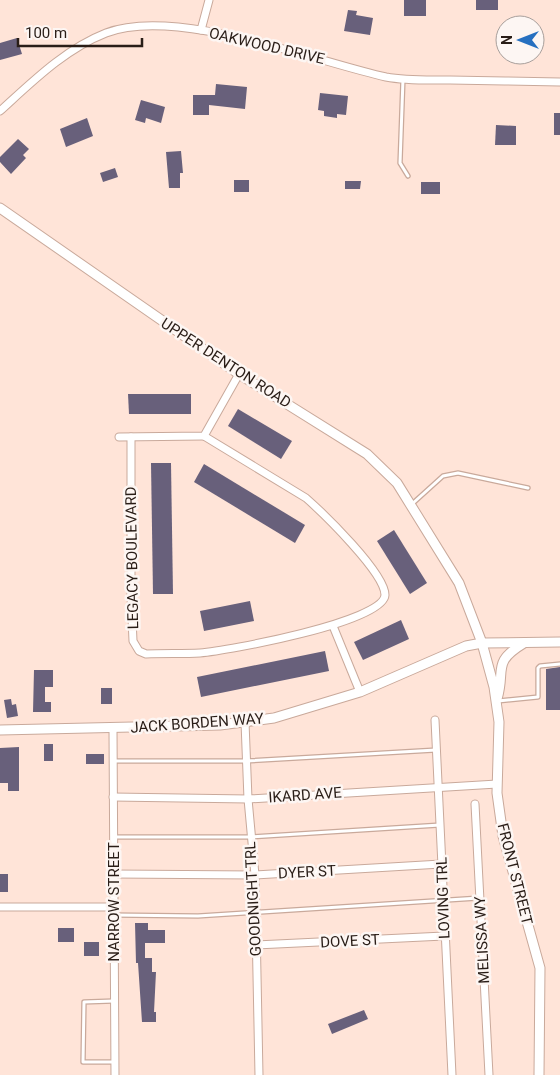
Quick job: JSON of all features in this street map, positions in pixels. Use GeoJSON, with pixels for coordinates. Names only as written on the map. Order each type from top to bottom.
{"type":"FeatureCollection","features":[{"type":"Feature","properties":{"kind":"street"},"geometry":{"type":"LineString","coordinates":[[201,30],[209,0]]}},
{"type":"Feature","properties":{"kind":"street","name":"OAKWOOD DRIVE"},"geometry":{"type":"LineString","coordinates":[[0,111],[70,51],[107,32],[149,24],[201,30],[335,62],[387,77],[560,82]]}},
{"type":"Feature","properties":{"kind":"street","name":"UPPER DENTON ROAD"},"geometry":{"type":"LineString","coordinates":[[0,208],[239,374],[367,454],[397,483],[459,583],[482,643]]}},
{"type":"Feature","properties":{"kind":"street"},"geometry":{"type":"LineString","coordinates":[[119,437],[204,436],[239,374]]}},
{"type":"Feature","properties":{"kind":"street","name":"LEGACY BOULEVARD"},"geometry":{"type":"LineString","coordinates":[[131,437],[131,595],[133,642],[139,651],[146,654],[218,650],[333,626],[375,608],[383,602],[385,594],[382,586],[360,554],[321,511],[306,498],[204,436]]}},
{"type":"Feature","properties":{"kind":"street"},"geometry":{"type":"LineString","coordinates":[[333,626],[360,692]]}},
{"type":"Feature","properties":{"kind":"street"},"geometry":{"type":"LineString","coordinates":[[496,701],[500,689],[502,661],[509,652],[524,642]]}},
{"type":"Feature","properties":{"kind":"street","name":"JACK BORDEN WAY"},"geometry":{"type":"LineString","coordinates":[[0,730],[113,729],[245,722],[301,712],[360,692],[449,652],[482,643],[560,642]]}},
{"type":"Feature","properties":{"kind":"street","name":"FRONT STREET"},"geometry":{"type":"LineString","coordinates":[[482,643],[496,701],[498,722],[497,784],[502,836],[540,968],[539,1075]]}},
{"type":"Feature","properties":{"kind":"street","name":"LOVING TRL"},"geometry":{"type":"LineString","coordinates":[[435,720],[452,1075]]}},
{"type":"Feature","properties":{"kind":"street","name":"GOODNIGHT TRL"},"geometry":{"type":"LineString","coordinates":[[245,722],[250,837],[255,875],[259,1075]]}},
{"type":"Feature","properties":{"kind":"street","name":"NARROW STREET"},"geometry":{"type":"LineString","coordinates":[[113,729],[114,1075]]}},
{"type":"Feature","properties":{"kind":"street","name":"IKARD AVE"},"geometry":{"type":"LineString","coordinates":[[113,797],[248,799],[497,784]]}},
{"type":"Feature","properties":{"kind":"street","name":"MELISSA WY"},"geometry":{"type":"LineString","coordinates":[[475,804],[489,1075]]}},
{"type":"Feature","properties":{"kind":"street","name":"DYER ST"},"geometry":{"type":"LineString","coordinates":[[114,874],[255,875],[441,864]]}},
{"type":"Feature","properties":{"kind":"street"},"geometry":{"type":"LineString","coordinates":[[0,908],[114,911]]}},
{"type":"Feature","properties":{"kind":"street","name":"DOVE ST"},"geometry":{"type":"LineString","coordinates":[[256,945],[444,936]]}},
{"type":"Feature","properties":{"kind":"lane"},"geometry":{"type":"LineString","coordinates":[[403,78],[400,163],[408,176]]}},
{"type":"Feature","properties":{"kind":"lane"},"geometry":{"type":"LineString","coordinates":[[410,506],[443,476],[448,474],[458,474],[528,488]]}},
{"type":"Feature","properties":{"kind":"lane"},"geometry":{"type":"LineString","coordinates":[[496,701],[538,697],[538,668],[540,666],[560,664]]}},
{"type":"Feature","properties":{"kind":"lane"},"geometry":{"type":"LineString","coordinates":[[113,761],[246,761],[436,750]]}},
{"type":"Feature","properties":{"kind":"lane"},"geometry":{"type":"LineString","coordinates":[[114,837],[250,837],[440,825]]}},
{"type":"Feature","properties":{"kind":"lane"},"geometry":{"type":"LineString","coordinates":[[114,911],[198,916],[480,898]]}},
{"type":"Feature","properties":{"kind":"lane"},"geometry":{"type":"LineString","coordinates":[[114,1001],[84,1002],[84,1062],[114,1062]]}},
{"type":"Feature","properties":{"kind":"building"},"geometry":{"type":"Polygon","coordinates":[[[404,0],[426,0],[426,16],[404,16],[404,0]]]}},
{"type":"Feature","properties":{"kind":"building"},"geometry":{"type":"Polygon","coordinates":[[[476,0],[498,0],[498,10],[476,10],[476,0]]]}},
{"type":"Feature","properties":{"kind":"building"},"geometry":{"type":"Polygon","coordinates":[[[348,10],[357,11],[356,15],[373,18],[370,35],[344,31],[348,10]]]}},
{"type":"Feature","properties":{"kind":"building"},"geometry":{"type":"Polygon","coordinates":[[[17,38],[22,54],[0,60],[0,43],[17,38]]]}},
{"type":"Feature","properties":{"kind":"building"},"geometry":{"type":"Polygon","coordinates":[[[216,84],[247,87],[245,109],[209,105],[209,115],[193,115],[193,95],[215,95],[216,84]]]}},
{"type":"Feature","properties":{"kind":"building"},"geometry":{"type":"Polygon","coordinates":[[[320,93],[348,96],[346,115],[337,114],[337,118],[324,116],[324,111],[318,110],[320,93]]]}},
{"type":"Feature","properties":{"kind":"building"},"geometry":{"type":"Polygon","coordinates":[[[141,100],[165,107],[161,123],[146,118],[145,123],[135,120],[141,100]]]}},
{"type":"Feature","properties":{"kind":"building"},"geometry":{"type":"Polygon","coordinates":[[[554,113],[560,113],[560,135],[554,135],[554,113]]]}},
{"type":"Feature","properties":{"kind":"building"},"geometry":{"type":"Polygon","coordinates":[[[87,118],[93,136],[66,147],[60,129],[87,118]]]}},
{"type":"Feature","properties":{"kind":"building"},"geometry":{"type":"Polygon","coordinates":[[[496,125],[516,126],[516,145],[495,145],[496,125]]]}},
{"type":"Feature","properties":{"kind":"building"},"geometry":{"type":"Polygon","coordinates":[[[18,139],[29,149],[23,155],[26,158],[11,174],[0,162],[0,157],[18,139]]]}},
{"type":"Feature","properties":{"kind":"building"},"geometry":{"type":"Polygon","coordinates":[[[181,151],[183,173],[180,173],[180,188],[169,188],[166,152],[181,151]]]}},
{"type":"Feature","properties":{"kind":"building"},"geometry":{"type":"Polygon","coordinates":[[[115,168],[118,177],[103,182],[100,173],[115,168]]]}},
{"type":"Feature","properties":{"kind":"building"},"geometry":{"type":"Polygon","coordinates":[[[234,180],[249,180],[249,192],[234,192],[234,180]]]}},
{"type":"Feature","properties":{"kind":"building"},"geometry":{"type":"Polygon","coordinates":[[[345,181],[361,181],[360,189],[345,189],[345,181]]]}},
{"type":"Feature","properties":{"kind":"building"},"geometry":{"type":"Polygon","coordinates":[[[421,182],[440,182],[440,194],[421,194],[421,182]]]}},
{"type":"Feature","properties":{"kind":"building"},"geometry":{"type":"Polygon","coordinates":[[[128,394],[191,394],[191,414],[129,414],[128,394]]]}},
{"type":"Feature","properties":{"kind":"building"},"geometry":{"type":"Polygon","coordinates":[[[238,409],[292,441],[281,459],[228,426],[238,409]]]}},
{"type":"Feature","properties":{"kind":"building"},"geometry":{"type":"Polygon","coordinates":[[[151,463],[171,463],[173,594],[153,594],[151,463]]]}},
{"type":"Feature","properties":{"kind":"building"},"geometry":{"type":"Polygon","coordinates":[[[204,464],[305,525],[295,543],[194,482],[204,464]]]}},
{"type":"Feature","properties":{"kind":"building"},"geometry":{"type":"Polygon","coordinates":[[[394,530],[427,583],[410,594],[377,541],[394,530]]]}},
{"type":"Feature","properties":{"kind":"building"},"geometry":{"type":"Polygon","coordinates":[[[250,601],[254,621],[204,631],[200,611],[250,601]]]}},
{"type":"Feature","properties":{"kind":"building"},"geometry":{"type":"Polygon","coordinates":[[[401,620],[409,639],[363,660],[354,642],[401,620]]]}},
{"type":"Feature","properties":{"kind":"building"},"geometry":{"type":"Polygon","coordinates":[[[325,651],[329,671],[201,697],[197,677],[325,651]]]}},
{"type":"Feature","properties":{"kind":"building"},"geometry":{"type":"Polygon","coordinates":[[[560,667],[560,710],[546,710],[546,669],[560,667]]]}},
{"type":"Feature","properties":{"kind":"building"},"geometry":{"type":"Polygon","coordinates":[[[34,670],[53,670],[53,687],[45,687],[45,702],[51,702],[51,712],[33,712],[34,670]]]}},
{"type":"Feature","properties":{"kind":"building"},"geometry":{"type":"Polygon","coordinates":[[[101,688],[112,688],[112,704],[101,704],[101,688]]]}},
{"type":"Feature","properties":{"kind":"building"},"geometry":{"type":"Polygon","coordinates":[[[11,699],[12,705],[16,704],[18,716],[7,718],[4,700],[11,699]]]}},
{"type":"Feature","properties":{"kind":"building"},"geometry":{"type":"Polygon","coordinates":[[[44,744],[53,744],[53,761],[44,761],[44,744]]]}},
{"type":"Feature","properties":{"kind":"building"},"geometry":{"type":"Polygon","coordinates":[[[19,747],[19,791],[8,791],[8,783],[0,783],[0,748],[19,747]]]}},
{"type":"Feature","properties":{"kind":"building"},"geometry":{"type":"Polygon","coordinates":[[[86,754],[104,754],[104,764],[86,764],[86,754]]]}},
{"type":"Feature","properties":{"kind":"building"},"geometry":{"type":"Polygon","coordinates":[[[0,874],[8,874],[8,892],[0,892],[0,874]]]}},
{"type":"Feature","properties":{"kind":"building"},"geometry":{"type":"Polygon","coordinates":[[[135,923],[148,923],[148,930],[165,930],[165,943],[145,943],[145,958],[152,958],[152,972],[156,972],[154,1012],[156,1012],[156,1022],[142,1022],[138,963],[136,963],[135,923]]]}},
{"type":"Feature","properties":{"kind":"building"},"geometry":{"type":"Polygon","coordinates":[[[58,928],[74,928],[74,942],[58,942],[58,928]]]}},
{"type":"Feature","properties":{"kind":"building"},"geometry":{"type":"Polygon","coordinates":[[[84,942],[99,942],[99,956],[84,956],[84,942]]]}},
{"type":"Feature","properties":{"kind":"building"},"geometry":{"type":"Polygon","coordinates":[[[364,1010],[368,1019],[332,1034],[328,1024],[364,1010]]]}}]}
